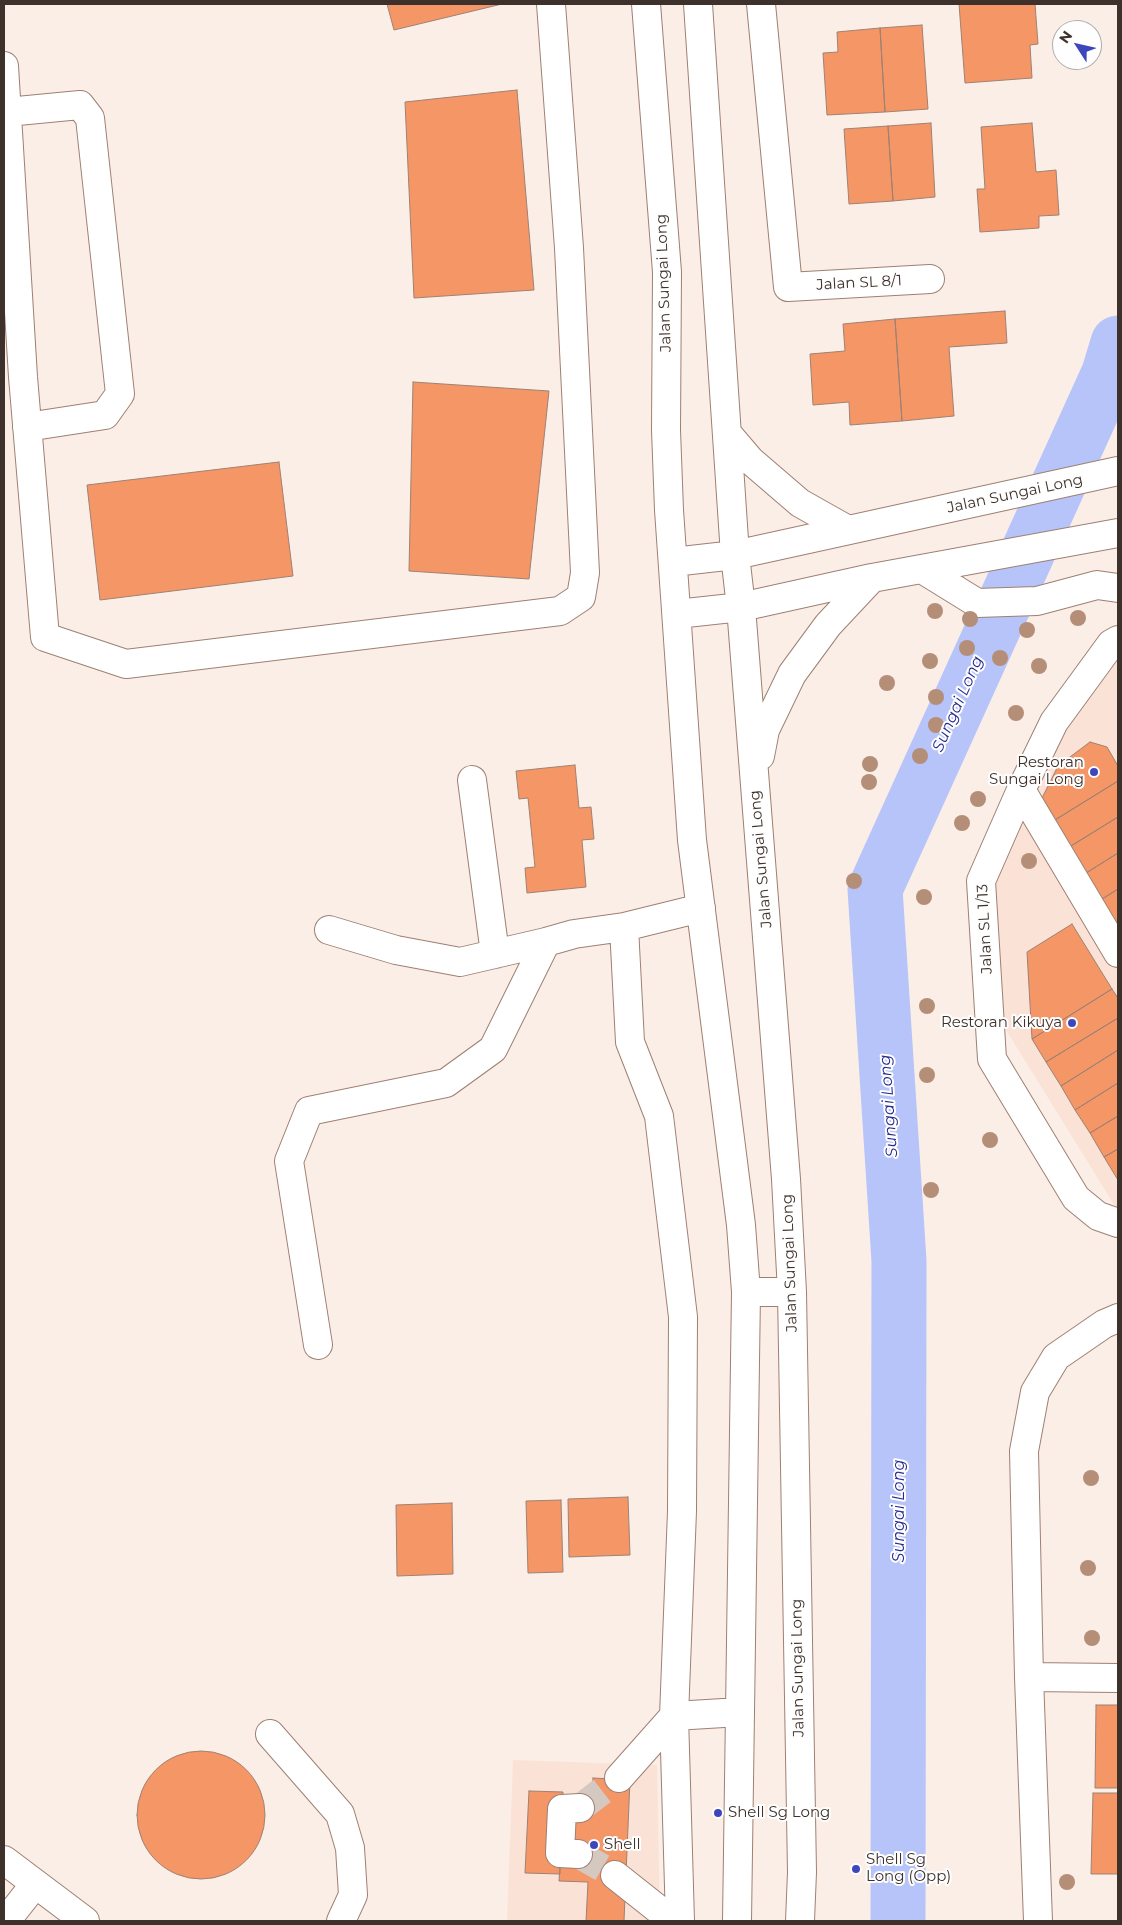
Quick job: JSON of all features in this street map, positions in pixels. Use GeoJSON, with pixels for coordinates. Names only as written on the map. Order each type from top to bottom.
{"type":"FeatureCollection","features":[{"type":"Feature","properties":{"kind":"street"},"geometry":{"type":"LineString","coordinates":[[4,66],[27,427],[44,637],[126,664],[560,611],[581,597],[586,573],[581,474],[569,248],[551,4]]}},
{"type":"Feature","properties":{"kind":"street","name":"Jalan Sungai Long"},"geometry":{"type":"LineString","coordinates":[[646,4],[667,272],[666,430],[692,840],[741,1225],[746,1292],[744,1558],[737,1921]]}},
{"type":"Feature","properties":{"kind":"street","name":"Jalan Sungai Long"},"geometry":{"type":"LineString","coordinates":[[698,4],[735,555],[741,607],[786,1179],[792,1292],[802,1872],[800,1921]]}},
{"type":"Feature","properties":{"kind":"street","name":"Jalan SL 8/1"},"geometry":{"type":"LineString","coordinates":[[761,4],[788,288],[930,279]]}},
{"type":"Feature","properties":{"kind":"street"},"geometry":{"type":"LineString","coordinates":[[6,112],[80,106],[90,118],[120,394],[106,415],[27,427]]}},
{"type":"Feature","properties":{"kind":"street"},"geometry":{"type":"LineString","coordinates":[[727,433],[750,460],[800,503],[848,530]]}},
{"type":"Feature","properties":{"kind":"street","name":"Jalan Sungai Long"},"geometry":{"type":"LineString","coordinates":[[673,562],[735,555],[1118,471]]}},
{"type":"Feature","properties":{"kind":"street"},"geometry":{"type":"LineString","coordinates":[[677,614],[741,607],[872,578],[1118,533]]}},
{"type":"Feature","properties":{"kind":"street"},"geometry":{"type":"LineString","coordinates":[[922,569],[976,603],[1037,601],[1097,585],[1118,588]]}},
{"type":"Feature","properties":{"kind":"street"},"geometry":{"type":"LineString","coordinates":[[755,786],[765,730],[792,674],[828,625],[872,578]]}},
{"type":"Feature","properties":{"kind":"street","name":"Jalan SL 1/13"},"geometry":{"type":"LineString","coordinates":[[1108,1220],[1076,1198],[992,1059],[980,881],[1054,722],[1116,646]]}},
{"type":"Feature","properties":{"kind":"street"},"geometry":{"type":"LineString","coordinates":[[472,780],[495,954]]}},
{"type":"Feature","properties":{"kind":"street"},"geometry":{"type":"LineString","coordinates":[[1021,790],[1118,953]]}},
{"type":"Feature","properties":{"kind":"street"},"geometry":{"type":"LineString","coordinates":[[329,930],[396,950],[460,962],[574,934],[624,927],[701,908]]}},
{"type":"Feature","properties":{"kind":"street"},"geometry":{"type":"LineString","coordinates":[[624,927],[630,1042],[659,1116],[683,1317],[682,1511],[674,1716],[680,1921]]}},
{"type":"Feature","properties":{"kind":"street"},"geometry":{"type":"LineString","coordinates":[[318,1345],[289,1161],[309,1111],[446,1083],[493,1049],[546,942]]}},
{"type":"Feature","properties":{"kind":"street"},"geometry":{"type":"LineString","coordinates":[[746,1292],[792,1292]]}},
{"type":"Feature","properties":{"kind":"street"},"geometry":{"type":"LineString","coordinates":[[1038,1921],[1029,1677],[1024,1451],[1034,1392],[1056,1358],[1104,1324],[1118,1318]]}},
{"type":"Feature","properties":{"kind":"street"},"geometry":{"type":"LineString","coordinates":[[1029,1677],[1118,1678]]}},
{"type":"Feature","properties":{"kind":"street"},"geometry":{"type":"LineString","coordinates":[[619,1778],[674,1716],[740,1712]]}},
{"type":"Feature","properties":{"kind":"street"},"geometry":{"type":"LineString","coordinates":[[270,1734],[340,1814],[350,1848],[353,1895],[341,1921]]}},
{"type":"Feature","properties":{"kind":"street"},"geometry":{"type":"LineString","coordinates":[[578,1854],[560,1853],[560,1844],[562,1808],[580,1808]]}},
{"type":"Feature","properties":{"kind":"street"},"geometry":{"type":"LineString","coordinates":[[4,1860],[85,1921]]}},
{"type":"Feature","properties":{"kind":"street"},"geometry":{"type":"LineString","coordinates":[[615,1875],[673,1921]]}},
{"type":"Feature","properties":{"kind":"street"},"geometry":{"type":"LineString","coordinates":[[6,1921],[35,1884]]}},
{"type":"Feature","properties":{"kind":"shaded area"},"geometry":{"type":"Polygon","coordinates":[[[1118,652],[1118,1211],[998,1017],[987,883],[1059,729],[1118,652]]]}},
{"type":"Feature","properties":{"kind":"shaded area"},"geometry":{"type":"Polygon","coordinates":[[[513,1760],[657,1765],[660,1921],[507,1921],[513,1760]]]}},
{"type":"Feature","properties":{"kind":"building"},"geometry":{"type":"Polygon","coordinates":[[[387,4],[502,4],[394,30],[387,4]]]}},
{"type":"Feature","properties":{"kind":"building"},"geometry":{"type":"Polygon","coordinates":[[[959,4],[1035,4],[1038,44],[1030,45],[1032,78],[965,83],[959,4]]]}},
{"type":"Feature","properties":{"kind":"building"},"geometry":{"type":"Polygon","coordinates":[[[922,25],[928,109],[885,112],[880,28],[922,25]]]}},
{"type":"Feature","properties":{"kind":"building"},"geometry":{"type":"Polygon","coordinates":[[[880,28],[885,112],[827,115],[823,53],[838,52],[837,32],[880,28]]]}},
{"type":"Feature","properties":{"kind":"building"},"geometry":{"type":"Polygon","coordinates":[[[517,90],[534,290],[414,298],[405,102],[517,90]]]}},
{"type":"Feature","properties":{"kind":"building"},"geometry":{"type":"Polygon","coordinates":[[[931,123],[935,197],[893,201],[888,126],[931,123]]]}},
{"type":"Feature","properties":{"kind":"building"},"geometry":{"type":"Polygon","coordinates":[[[1032,123],[1036,172],[1056,170],[1059,215],[1039,216],[1039,228],[980,232],[977,189],[985,189],[981,127],[1032,123]]]}},
{"type":"Feature","properties":{"kind":"building"},"geometry":{"type":"Polygon","coordinates":[[[888,126],[893,201],[849,204],[844,129],[888,126]]]}},
{"type":"Feature","properties":{"kind":"building"},"geometry":{"type":"Polygon","coordinates":[[[1005,311],[1007,343],[949,347],[954,416],[902,421],[895,319],[1005,311]]]}},
{"type":"Feature","properties":{"kind":"building"},"geometry":{"type":"Polygon","coordinates":[[[895,319],[902,421],[850,425],[849,402],[813,405],[810,354],[845,351],[843,324],[895,319]]]}},
{"type":"Feature","properties":{"kind":"building"},"geometry":{"type":"Polygon","coordinates":[[[413,382],[549,391],[529,579],[409,571],[413,382]]]}},
{"type":"Feature","properties":{"kind":"building"},"geometry":{"type":"Polygon","coordinates":[[[279,462],[293,576],[100,600],[87,485],[279,462]]]}},
{"type":"Feature","properties":{"kind":"building"},"geometry":{"type":"Polygon","coordinates":[[[1090,742],[1107,747],[1118,766],[1118,781],[1042,828],[1034,814],[1058,766],[1090,742]]]}},
{"type":"Feature","properties":{"kind":"building"},"geometry":{"type":"Polygon","coordinates":[[[575,765],[579,808],[591,807],[594,839],[582,840],[586,887],[527,893],[525,868],[535,867],[528,798],[519,799],[516,771],[575,765]]]}},
{"type":"Feature","properties":{"kind":"building"},"geometry":{"type":"Polygon","coordinates":[[[1118,781],[1118,817],[1058,854],[1042,828],[1118,781]]]}},
{"type":"Feature","properties":{"kind":"building"},"geometry":{"type":"Polygon","coordinates":[[[1118,817],[1118,853],[1075,880],[1058,854],[1118,817]]]}},
{"type":"Feature","properties":{"kind":"building"},"geometry":{"type":"Polygon","coordinates":[[[1118,853],[1118,889],[1091,906],[1075,880],[1118,853]]]}},
{"type":"Feature","properties":{"kind":"building"},"geometry":{"type":"Polygon","coordinates":[[[1118,889],[1118,925],[1107,932],[1091,906],[1118,889]]]}},
{"type":"Feature","properties":{"kind":"building"},"geometry":{"type":"Polygon","coordinates":[[[1072,924],[1112,989],[1032,1039],[1027,952],[1072,924]]]}},
{"type":"Feature","properties":{"kind":"building"},"geometry":{"type":"Polygon","coordinates":[[[1112,989],[1118,998],[1118,1018],[1046,1062],[1032,1039],[1112,989]]]}},
{"type":"Feature","properties":{"kind":"building"},"geometry":{"type":"Polygon","coordinates":[[[1118,1018],[1118,1050],[1061,1086],[1046,1062],[1118,1018]]]}},
{"type":"Feature","properties":{"kind":"building"},"geometry":{"type":"Polygon","coordinates":[[[1118,1050],[1118,1083],[1075,1110],[1061,1086],[1118,1050]]]}},
{"type":"Feature","properties":{"kind":"building"},"geometry":{"type":"Polygon","coordinates":[[[1118,1083],[1118,1116],[1090,1133],[1075,1110],[1118,1083]]]}},
{"type":"Feature","properties":{"kind":"building"},"geometry":{"type":"Polygon","coordinates":[[[1118,1116],[1118,1149],[1104,1157],[1090,1133],[1118,1116]]]}},
{"type":"Feature","properties":{"kind":"building"},"geometry":{"type":"Polygon","coordinates":[[[1118,1149],[1118,1180],[1104,1157],[1118,1149]]]}},
{"type":"Feature","properties":{"kind":"building"},"geometry":{"type":"Polygon","coordinates":[[[628,1497],[630,1555],[569,1557],[568,1499],[628,1497]]]}},
{"type":"Feature","properties":{"kind":"building"},"geometry":{"type":"Polygon","coordinates":[[[561,1500],[563,1572],[528,1573],[526,1501],[561,1500]]]}},
{"type":"Feature","properties":{"kind":"building"},"geometry":{"type":"Polygon","coordinates":[[[452,1503],[453,1574],[397,1576],[396,1505],[452,1503]]]}},
{"type":"Feature","properties":{"kind":"building"},"geometry":{"type":"Polygon","coordinates":[[[1096,1705],[1118,1705],[1118,1788],[1095,1788],[1096,1705]]]}},
{"type":"Feature","properties":{"kind":"building"},"geometry":{"type":"Polygon","coordinates":[[[201,1751],[225,1756],[246,1770],[260,1791],[265,1815],[260,1839],[246,1860],[225,1874],[201,1879],[177,1874],[156,1860],[142,1839],[137,1815],[142,1791],[156,1770],[177,1756],[201,1751]]]}},
{"type":"Feature","properties":{"kind":"building","name":"Shell"},"geometry":{"type":"Polygon","coordinates":[[[593,1778],[630,1780],[624,1921],[586,1921],[588,1882],[559,1881],[563,1814],[591,1816],[593,1778]]]}},
{"type":"Feature","properties":{"kind":"building"},"geometry":{"type":"Polygon","coordinates":[[[529,1791],[563,1792],[560,1874],[525,1873],[529,1791]]]}},
{"type":"Feature","properties":{"kind":"building"},"geometry":{"type":"Polygon","coordinates":[[[1093,1793],[1118,1793],[1118,1874],[1091,1874],[1093,1793]]]}},
{"type":"Feature","properties":{"kind":"waterway","name":"Sungai Long"},"geometry":{"type":"LineString","coordinates":[[898,1921],[899,1261],[875,889],[1109,373],[1118,343]]}},
{"type":"Feature","properties":{"kind":"tunnel"},"geometry":{"type":"LineString","coordinates":[[580,1808],[619,1778]]}},
{"type":"Feature","properties":{"kind":"tunnel"},"geometry":{"type":"LineString","coordinates":[[578,1854],[615,1875]]}},
{"type":"Feature","properties":{"kind":"place","name":"Restoran Sungai Long"},"geometry":{"type":"Point","coordinates":[1094,772]}},
{"type":"Feature","properties":{"kind":"place","name":"Restoran Kikuya"},"geometry":{"type":"Point","coordinates":[1072,1023]}},
{"type":"Feature","properties":{"kind":"place","name":"Shell Sg Long"},"geometry":{"type":"Point","coordinates":[718,1813]}},
{"type":"Feature","properties":{"kind":"place","name":"Shell"},"geometry":{"type":"Point","coordinates":[594,1845]}},
{"type":"Feature","properties":{"kind":"place","name":"Shell Sg Long (Opp)"},"geometry":{"type":"Point","coordinates":[856,1869]}}]}
